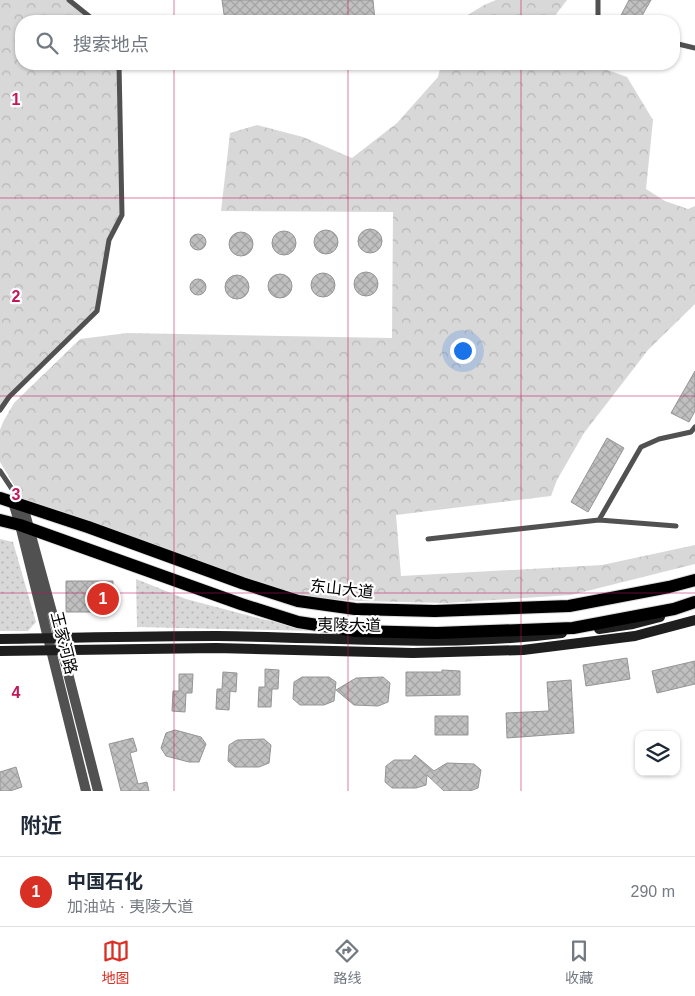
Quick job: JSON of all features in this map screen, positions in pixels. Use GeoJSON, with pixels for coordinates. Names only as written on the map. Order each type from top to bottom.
{"type":"FeatureCollection","features":[{"type":"Feature","properties":{"kind":"main road","name":"东山大道"},"geometry":{"type":"LineString","coordinates":[[0,498],[88,527],[242,583],[298,600],[355,609],[435,611],[569,606],[669,587],[695,580]]}},
{"type":"Feature","properties":{"kind":"main road"},"geometry":{"type":"LineString","coordinates":[[0,520],[298,622],[356,631],[437,633],[573,628],[674,609],[695,602]]}},
{"type":"Feature","properties":{"kind":"main road","name":"夷陵大道"},"geometry":{"type":"LineString","coordinates":[[0,639],[216,636],[413,642],[522,639],[633,624],[695,608]]}},
{"type":"Feature","properties":{"kind":"main road","name":"夷陵大道"},"geometry":{"type":"LineString","coordinates":[[0,651],[216,648],[413,653],[522,650],[635,636],[695,620]]}},
{"type":"Feature","properties":{"kind":"street","name":"王家河路"},"geometry":{"type":"LineString","coordinates":[[18,504],[59,638],[98,791]]}},
{"type":"Feature","properties":{"kind":"street","name":"王家河路"},"geometry":{"type":"LineString","coordinates":[[25,527],[48,639],[86,791]]}},
{"type":"Feature","properties":{"kind":"lane"},"geometry":{"type":"LineString","coordinates":[[69,0],[88,15]]}},
{"type":"Feature","properties":{"kind":"lane"},"geometry":{"type":"LineString","coordinates":[[598,0],[598,15]]}},
{"type":"Feature","properties":{"kind":"lane"},"geometry":{"type":"LineString","coordinates":[[680,44],[695,48]]}},
{"type":"Feature","properties":{"kind":"lane"},"geometry":{"type":"LineString","coordinates":[[0,410],[9,397],[97,311],[110,240],[122,215],[119,70]]}},
{"type":"Feature","properties":{"kind":"lane"},"geometry":{"type":"LineString","coordinates":[[600,520],[641,447],[659,439],[691,432],[695,427]]}},
{"type":"Feature","properties":{"kind":"lane"},"geometry":{"type":"LineString","coordinates":[[0,471],[18,504]]}},
{"type":"Feature","properties":{"kind":"lane"},"geometry":{"type":"LineString","coordinates":[[428,539],[600,520],[676,526]]}},
{"type":"Feature","properties":{"kind":"green space"},"geometry":{"type":"Polygon","coordinates":[[[0,0],[69,0],[88,15],[15,15],[15,70],[119,70],[122,215],[109,240],[97,311],[9,397],[0,410],[0,0]]]}},
{"type":"Feature","properties":{"kind":"green space"},"geometry":{"type":"Polygon","coordinates":[[[496,0],[567,0],[556,15],[468,15],[496,0]]]}},
{"type":"Feature","properties":{"kind":"green space"},"geometry":{"type":"Polygon","coordinates":[[[440,70],[608,70],[627,77],[653,120],[646,189],[665,201],[688,209],[695,206],[695,304],[648,350],[584,433],[557,480],[551,496],[396,515],[401,576],[602,565],[695,545],[695,564],[571,595],[446,603],[360,601],[299,597],[25,503],[0,462],[0,430],[14,403],[80,339],[127,333],[392,338],[393,212],[221,211],[230,133],[257,125],[303,137],[352,158],[397,123],[438,77],[440,70]]]}},
{"type":"Feature","properties":{"kind":"green space"},"geometry":{"type":"Polygon","coordinates":[[[0,539],[13,542],[36,622],[28,631],[0,631],[0,539]]]}},
{"type":"Feature","properties":{"kind":"green space"},"geometry":{"type":"Polygon","coordinates":[[[136,579],[186,599],[316,631],[137,627],[136,579]]]}},
{"type":"Feature","properties":{"kind":"building"},"geometry":{"type":"Polygon","coordinates":[[[222,0],[373,0],[374,15],[224,15],[222,0]]]}},
{"type":"Feature","properties":{"kind":"building"},"geometry":{"type":"Polygon","coordinates":[[[629,0],[651,0],[642,15],[621,15],[629,0]]]}},
{"type":"Feature","properties":{"kind":"building"},"geometry":{"type":"Polygon","coordinates":[[[370,229],[375,230],[381,236],[381,246],[375,252],[370,253],[365,252],[359,246],[358,241],[359,236],[365,230],[370,229]]]}},
{"type":"Feature","properties":{"kind":"building"},"geometry":{"type":"Polygon","coordinates":[[[326,230],[331,231],[337,237],[337,247],[331,253],[326,254],[321,253],[315,247],[314,242],[315,237],[321,231],[326,230]]]}},
{"type":"Feature","properties":{"kind":"building"},"geometry":{"type":"Polygon","coordinates":[[[284,231],[289,232],[295,238],[295,248],[289,254],[284,255],[279,254],[273,248],[272,243],[273,238],[279,232],[284,231]]]}},
{"type":"Feature","properties":{"kind":"building"},"geometry":{"type":"Polygon","coordinates":[[[241,232],[246,233],[252,239],[252,249],[246,255],[241,256],[236,255],[230,249],[229,244],[230,239],[236,233],[241,232]]]}},
{"type":"Feature","properties":{"kind":"building"},"geometry":{"type":"Polygon","coordinates":[[[198,234],[206,242],[198,250],[190,242],[198,234]]]}},
{"type":"Feature","properties":{"kind":"building"},"geometry":{"type":"Polygon","coordinates":[[[366,272],[371,273],[377,279],[377,289],[371,295],[366,296],[361,295],[355,289],[354,284],[355,279],[361,273],[366,272]]]}},
{"type":"Feature","properties":{"kind":"building"},"geometry":{"type":"Polygon","coordinates":[[[323,273],[328,274],[334,280],[334,290],[328,296],[323,297],[318,296],[312,290],[311,285],[312,280],[318,274],[323,273]]]}},
{"type":"Feature","properties":{"kind":"building"},"geometry":{"type":"Polygon","coordinates":[[[280,274],[285,275],[291,281],[291,291],[285,297],[280,298],[275,297],[269,291],[268,286],[269,281],[275,275],[280,274]]]}},
{"type":"Feature","properties":{"kind":"building"},"geometry":{"type":"Polygon","coordinates":[[[237,275],[242,276],[248,282],[248,292],[242,298],[237,299],[232,298],[226,292],[225,287],[226,282],[232,276],[237,275]]]}},
{"type":"Feature","properties":{"kind":"building"},"geometry":{"type":"Polygon","coordinates":[[[198,279],[206,287],[198,295],[190,287],[198,279]]]}},
{"type":"Feature","properties":{"kind":"building"},"geometry":{"type":"Polygon","coordinates":[[[695,371],[695,411],[689,422],[671,413],[695,371]]]}},
{"type":"Feature","properties":{"kind":"building"},"geometry":{"type":"Polygon","coordinates":[[[607,438],[624,448],[588,512],[571,502],[607,438]]]}},
{"type":"Feature","properties":{"kind":"building"},"geometry":{"type":"Polygon","coordinates":[[[66,581],[113,581],[113,612],[66,612],[66,581]]]}},
{"type":"Feature","properties":{"kind":"building"},"geometry":{"type":"Polygon","coordinates":[[[627,658],[630,679],[586,686],[583,665],[627,658]]]}},
{"type":"Feature","properties":{"kind":"building"},"geometry":{"type":"Polygon","coordinates":[[[695,661],[695,684],[657,693],[652,671],[695,661]]]}},
{"type":"Feature","properties":{"kind":"building"},"geometry":{"type":"Polygon","coordinates":[[[265,669],[279,670],[278,689],[272,689],[271,707],[258,707],[259,687],[265,687],[265,669]]]}},
{"type":"Feature","properties":{"kind":"building"},"geometry":{"type":"Polygon","coordinates":[[[442,670],[460,671],[460,695],[406,696],[406,672],[442,672],[442,670]]]}},
{"type":"Feature","properties":{"kind":"building"},"geometry":{"type":"Polygon","coordinates":[[[223,672],[237,673],[236,692],[230,691],[229,710],[216,709],[217,689],[222,689],[223,672]]]}},
{"type":"Feature","properties":{"kind":"building"},"geometry":{"type":"Polygon","coordinates":[[[179,674],[193,674],[192,693],[186,693],[185,712],[172,711],[173,691],[179,691],[179,674]]]}},
{"type":"Feature","properties":{"kind":"building"},"geometry":{"type":"Polygon","coordinates":[[[302,677],[329,677],[336,682],[334,701],[324,705],[300,705],[293,699],[294,682],[302,677]]]}},
{"type":"Feature","properties":{"kind":"building"},"geometry":{"type":"Polygon","coordinates":[[[383,677],[390,683],[388,702],[378,706],[354,705],[336,690],[356,678],[383,677]]]}},
{"type":"Feature","properties":{"kind":"building"},"geometry":{"type":"Polygon","coordinates":[[[571,680],[574,733],[507,738],[506,713],[549,711],[547,682],[571,680]]]}},
{"type":"Feature","properties":{"kind":"building"},"geometry":{"type":"Polygon","coordinates":[[[435,716],[468,716],[468,735],[435,735],[435,716]]]}},
{"type":"Feature","properties":{"kind":"building"},"geometry":{"type":"Polygon","coordinates":[[[175,730],[201,737],[206,744],[199,762],[189,762],[166,756],[161,748],[166,733],[175,730]]]}},
{"type":"Feature","properties":{"kind":"building"},"geometry":{"type":"Polygon","coordinates":[[[133,738],[137,751],[130,753],[138,784],[147,782],[149,791],[121,791],[109,744],[133,738]]]}},
{"type":"Feature","properties":{"kind":"building"},"geometry":{"type":"Polygon","coordinates":[[[264,739],[271,745],[269,763],[259,767],[235,767],[228,761],[229,745],[237,740],[264,739]]]}},
{"type":"Feature","properties":{"kind":"building"},"geometry":{"type":"Polygon","coordinates":[[[415,755],[434,771],[447,763],[474,764],[481,770],[478,788],[470,791],[444,791],[427,775],[426,785],[416,788],[392,788],[385,782],[386,766],[394,760],[411,760],[415,755]]]}},
{"type":"Feature","properties":{"kind":"building"},"geometry":{"type":"Polygon","coordinates":[[[16,767],[22,787],[10,791],[0,791],[0,772],[16,767]]]}},
{"type":"Feature","properties":{"kind":"place","name":"中国石化"},"geometry":{"type":"Point","coordinates":[103,599]}}]}
